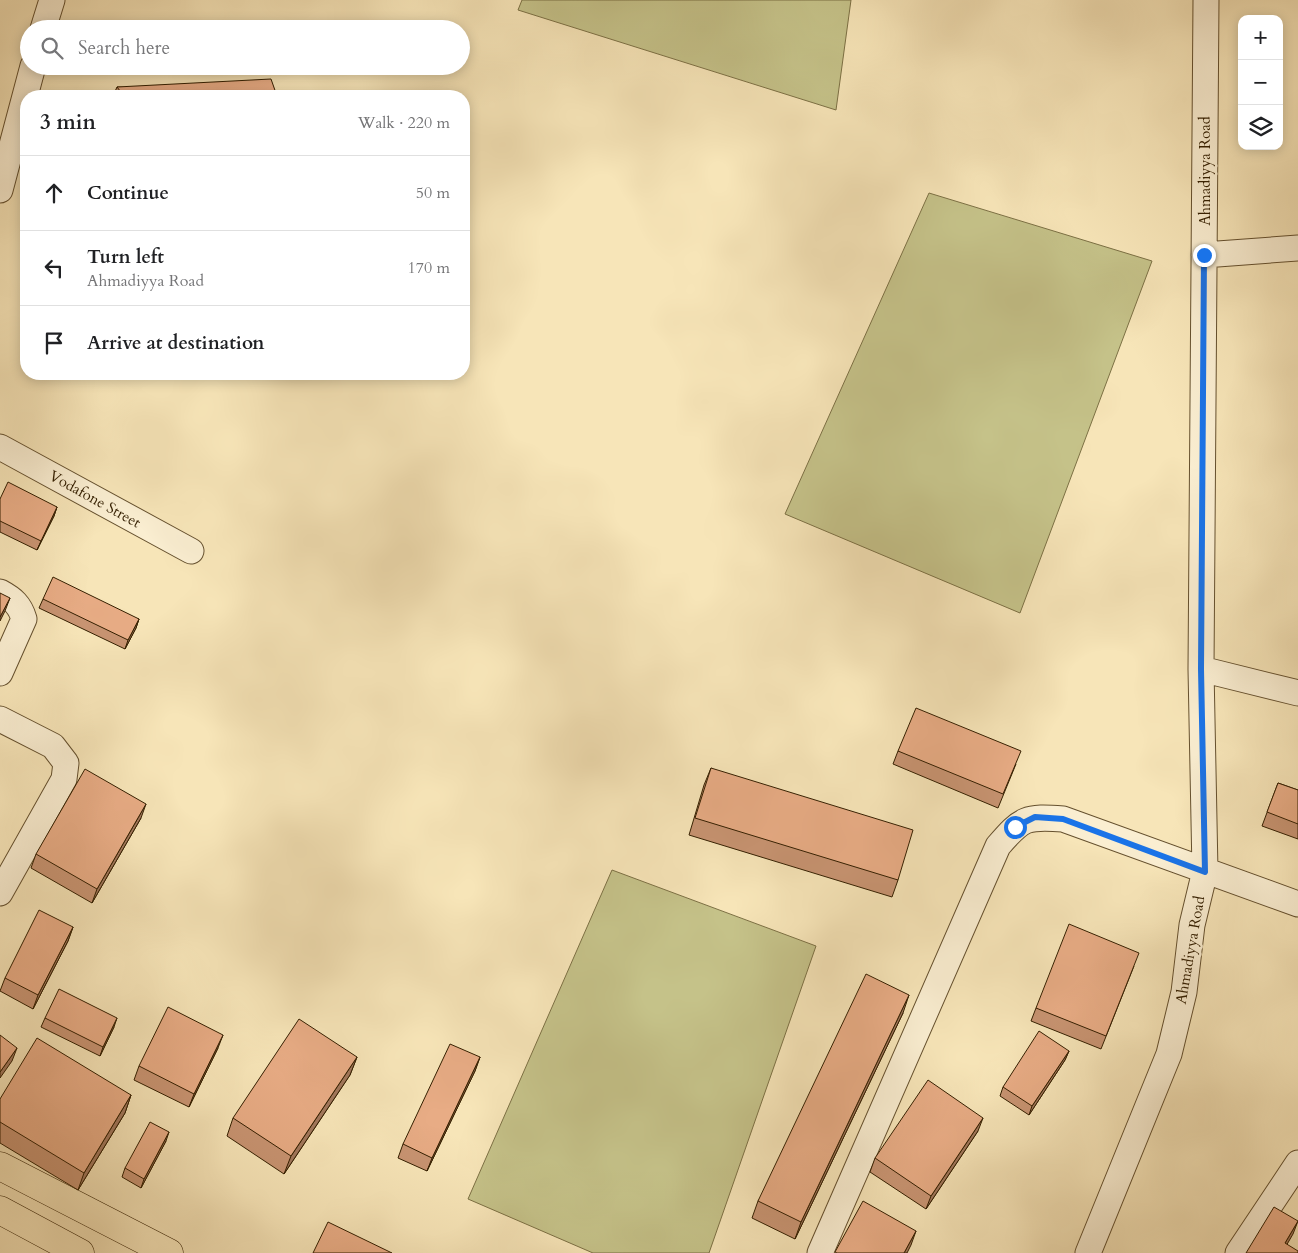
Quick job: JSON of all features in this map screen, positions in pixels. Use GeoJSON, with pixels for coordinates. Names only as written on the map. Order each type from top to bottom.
{"type":"FeatureCollection","features":[{"type":"Feature","properties":{"kind":"main road"},"geometry":{"type":"LineString","coordinates":[[0,1166],[169,1253]]}},
{"type":"Feature","properties":{"kind":"main road"},"geometry":{"type":"LineString","coordinates":[[0,1210],[80,1253]]}},
{"type":"Feature","properties":{"kind":"street"},"geometry":{"type":"LineString","coordinates":[[46,20],[52,0]]}},
{"type":"Feature","properties":{"kind":"street","name":"Ahmadiyya Road"},"geometry":{"type":"LineString","coordinates":[[1088,1253],[1169,1054],[1184,992],[1192,925],[1205,872],[1201,669],[1206,0]]}},
{"type":"Feature","properties":{"kind":"street"},"geometry":{"type":"LineString","coordinates":[[27,90],[31,75]]}},
{"type":"Feature","properties":{"kind":"street"},"geometry":{"type":"LineString","coordinates":[[0,190],[20,115]]}},
{"type":"Feature","properties":{"kind":"street"},"geometry":{"type":"LineString","coordinates":[[1204,255],[1298,248]]}},
{"type":"Feature","properties":{"kind":"street","name":"Vodafone Street"},"geometry":{"type":"LineString","coordinates":[[0,446],[191,551]]}},
{"type":"Feature","properties":{"kind":"street"},"geometry":{"type":"LineString","coordinates":[[0,592],[14,600],[21,609],[24,619],[0,673]]}},
{"type":"Feature","properties":{"kind":"street"},"geometry":{"type":"LineString","coordinates":[[1201,669],[1298,693]]}},
{"type":"Feature","properties":{"kind":"street"},"geometry":{"type":"LineString","coordinates":[[0,719],[53,746],[66,762],[64,778],[0,893]]}},
{"type":"Feature","properties":{"kind":"street"},"geometry":{"type":"LineString","coordinates":[[820,1253],[998,846],[1015,827],[1035,817],[1063,819],[1205,872],[1298,904]]}},
{"type":"Feature","properties":{"kind":"street"},"geometry":{"type":"LineString","coordinates":[[1238,1253],[1298,1163]]}},
{"type":"Feature","properties":{"kind":"street"},"geometry":{"type":"LineString","coordinates":[[1269,1207],[1291,1218]]}},
{"type":"Feature","properties":{"kind":"shaded area"},"geometry":{"type":"Polygon","coordinates":[[[522,0],[851,0],[836,110],[518,10],[522,0]]]}},
{"type":"Feature","properties":{"kind":"shaded area"},"geometry":{"type":"Polygon","coordinates":[[[929,193],[1152,261],[1020,613],[785,514],[929,193]]]}},
{"type":"Feature","properties":{"kind":"shaded area"},"geometry":{"type":"Polygon","coordinates":[[[612,870],[816,946],[709,1253],[593,1253],[468,1199],[612,870]]]}},
{"type":"Feature","properties":{"kind":"building"},"geometry":{"type":"Polygon","coordinates":[[[271,79],[275,90],[119,90],[117,87],[271,79]]]}},
{"type":"Feature","properties":{"kind":"building"},"geometry":{"type":"Polygon","coordinates":[[[8,482],[57,507],[41,541],[0,521],[0,499],[8,482]]]}},
{"type":"Feature","properties":{"kind":"building"},"geometry":{"type":"Polygon","coordinates":[[[53,577],[139,619],[128,640],[43,599],[53,577]]]}},
{"type":"Feature","properties":{"kind":"building"},"geometry":{"type":"Polygon","coordinates":[[[0,593],[10,598],[0,617],[0,593]]]}},
{"type":"Feature","properties":{"kind":"building"},"geometry":{"type":"Polygon","coordinates":[[[916,708],[1021,751],[1003,794],[898,751],[916,708]]]}},
{"type":"Feature","properties":{"kind":"building"},"geometry":{"type":"Polygon","coordinates":[[[711,768],[913,830],[898,880],[695,818],[711,768]]]}},
{"type":"Feature","properties":{"kind":"building"},"geometry":{"type":"Polygon","coordinates":[[[85,769],[146,804],[97,889],[36,854],[85,769]]]}},
{"type":"Feature","properties":{"kind":"building"},"geometry":{"type":"Polygon","coordinates":[[[1278,783],[1298,790],[1298,824],[1267,812],[1278,783]]]}},
{"type":"Feature","properties":{"kind":"building"},"geometry":{"type":"Polygon","coordinates":[[[39,910],[73,927],[38,995],[5,978],[39,910]]]}},
{"type":"Feature","properties":{"kind":"building"},"geometry":{"type":"Polygon","coordinates":[[[1069,924],[1139,953],[1106,1036],[1036,1008],[1069,924]]]}},
{"type":"Feature","properties":{"kind":"building"},"geometry":{"type":"Polygon","coordinates":[[[866,974],[909,995],[801,1222],[758,1201],[866,974]]]}},
{"type":"Feature","properties":{"kind":"building"},"geometry":{"type":"Polygon","coordinates":[[[59,989],[117,1018],[103,1047],[45,1018],[59,989]]]}},
{"type":"Feature","properties":{"kind":"building"},"geometry":{"type":"Polygon","coordinates":[[[168,1007],[223,1035],[194,1094],[139,1066],[168,1007]]]}},
{"type":"Feature","properties":{"kind":"building"},"geometry":{"type":"Polygon","coordinates":[[[299,1019],[357,1057],[291,1156],[233,1118],[299,1019]]]}},
{"type":"Feature","properties":{"kind":"building"},"geometry":{"type":"Polygon","coordinates":[[[1039,1031],[1069,1051],[1032,1106],[1003,1087],[1039,1031]]]}},
{"type":"Feature","properties":{"kind":"building"},"geometry":{"type":"Polygon","coordinates":[[[0,1035],[17,1048],[0,1072],[0,1035]]]}},
{"type":"Feature","properties":{"kind":"building"},"geometry":{"type":"Polygon","coordinates":[[[37,1038],[131,1095],[84,1173],[0,1122],[0,1099],[37,1038]]]}},
{"type":"Feature","properties":{"kind":"building"},"geometry":{"type":"Polygon","coordinates":[[[450,1044],[480,1057],[432,1158],[403,1144],[450,1044]]]}},
{"type":"Feature","properties":{"kind":"building"},"geometry":{"type":"Polygon","coordinates":[[[928,1080],[983,1118],[931,1196],[875,1158],[928,1080]]]}},
{"type":"Feature","properties":{"kind":"building"},"geometry":{"type":"Polygon","coordinates":[[[150,1122],[169,1132],[144,1179],[125,1168],[150,1122]]]}},
{"type":"Feature","properties":{"kind":"building"},"geometry":{"type":"Polygon","coordinates":[[[863,1201],[916,1231],[904,1253],[835,1252],[863,1201]]]}},
{"type":"Feature","properties":{"kind":"building"},"geometry":{"type":"Polygon","coordinates":[[[1274,1207],[1298,1221],[1285,1243],[1298,1251],[1298,1253],[1246,1253],[1274,1207]]]}},
{"type":"Feature","properties":{"kind":"building"},"geometry":{"type":"Polygon","coordinates":[[[328,1222],[392,1253],[313,1253],[328,1222]]]}},
{"type":"Feature","properties":{"kind":"route"},"geometry":{"type":"LineString","coordinates":[[1015,827],[1035,817],[1063,819],[1205,872],[1201,669],[1204,255]]}}]}
